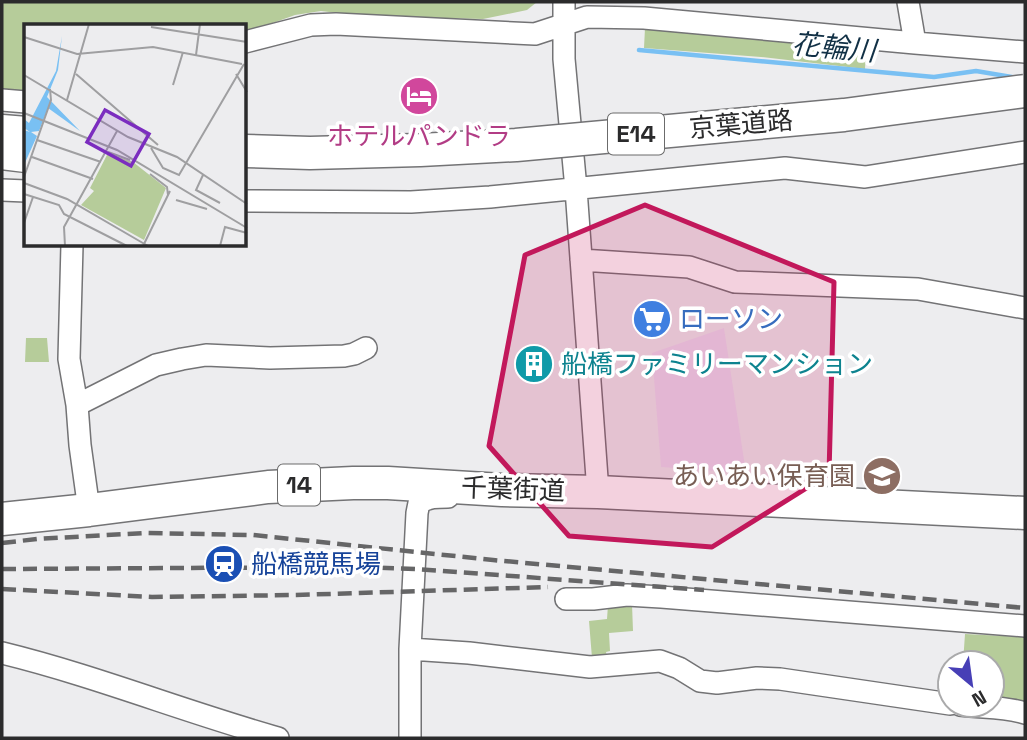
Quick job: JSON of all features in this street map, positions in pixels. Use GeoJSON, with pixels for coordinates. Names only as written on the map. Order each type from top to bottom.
{"type":"FeatureCollection","features":[{"type":"Feature","properties":{"kind":"highway","name":"京葉道路"},"geometry":{"type":"LineString","coordinates":[[247,151],[310,153],[516,145],[844,114],[1025,91]]}},
{"type":"Feature","properties":{"kind":"highway","name":"京葉道路"},"geometry":{"type":"LineString","coordinates":[[247,171],[392,171],[517,166],[810,138],[1025,112]]}},
{"type":"Feature","properties":{"kind":"highway"},"geometry":{"type":"LineString","coordinates":[[2,131],[24,134]]}},
{"type":"Feature","properties":{"kind":"highway"},"geometry":{"type":"LineString","coordinates":[[2,153],[24,156]]}},
{"type":"Feature","properties":{"kind":"highway"},"geometry":{"type":"LineString","coordinates":[[2,163],[24,163]]}},
{"type":"Feature","properties":{"kind":"highway","name":"千葉街道"},"geometry":{"type":"LineString","coordinates":[[2,519],[268,487],[376,483],[1025,513]]}},
{"type":"Feature","properties":{"kind":"street"},"geometry":{"type":"LineString","coordinates":[[564,2],[564,59],[598,492]]}},
{"type":"Feature","properties":{"kind":"street"},"geometry":{"type":"LineString","coordinates":[[908,2],[915,43]]}},
{"type":"Feature","properties":{"kind":"street"},"geometry":{"type":"LineString","coordinates":[[247,41],[312,25],[336,24],[535,34],[587,17],[644,18],[1025,52]]}},
{"type":"Feature","properties":{"kind":"street"},"geometry":{"type":"LineString","coordinates":[[2,100],[24,102]]}},
{"type":"Feature","properties":{"kind":"street"},"geometry":{"type":"LineString","coordinates":[[247,201],[411,202],[490,197],[785,168],[865,177],[1025,152]]}},
{"type":"Feature","properties":{"kind":"street"},"geometry":{"type":"LineString","coordinates":[[2,190],[24,191]]}},
{"type":"Feature","properties":{"kind":"street"},"geometry":{"type":"LineString","coordinates":[[72,247],[69,359],[89,510]]}},
{"type":"Feature","properties":{"kind":"street"},"geometry":{"type":"LineString","coordinates":[[581,260],[689,267],[735,282],[918,289],[1025,308]]}},
{"type":"Feature","properties":{"kind":"street"},"geometry":{"type":"LineString","coordinates":[[77,405],[156,365],[182,359],[206,355],[270,358],[344,356],[366,348]]}},
{"type":"Feature","properties":{"kind":"street"},"geometry":{"type":"LineString","coordinates":[[411,738],[410,649],[419,503],[432,497],[492,499],[502,490]]}},
{"type":"Feature","properties":{"kind":"street"},"geometry":{"type":"LineString","coordinates":[[566,599],[593,609],[626,595],[1025,626]]}},
{"type":"Feature","properties":{"kind":"street"},"geometry":{"type":"LineString","coordinates":[[410,649],[590,667],[660,661],[679,668],[700,681],[717,683],[757,678],[780,679],[936,702]]}},
{"type":"Feature","properties":{"kind":"street"},"geometry":{"type":"LineString","coordinates":[[2,653],[83,674],[244,734],[278,738]]}},
{"type":"Feature","properties":{"kind":"street"},"geometry":{"type":"LineString","coordinates":[[1006,708],[1025,713]]}},
{"type":"Feature","properties":{"kind":"highlighted area"},"geometry":{"type":"Polygon","coordinates":[[[645,205],[834,282],[829,474],[712,547],[569,536],[489,446],[525,255],[645,205]]]}},
{"type":"Feature","properties":{"kind":"shaded area"},"geometry":{"type":"Polygon","coordinates":[[[724,328],[746,473],[661,467],[652,353],[724,328]]]}},
{"type":"Feature","properties":{"kind":"green space"},"geometry":{"type":"Polygon","coordinates":[[[2,2],[537,2],[527,10],[483,19],[362,16],[321,11],[295,15],[247,32],[247,24],[24,24],[24,96],[2,93],[2,2]]]}},
{"type":"Feature","properties":{"kind":"green space"},"geometry":{"type":"Polygon","coordinates":[[[645,28],[866,46],[865,69],[761,57],[644,48],[645,28]]]}},
{"type":"Feature","properties":{"kind":"green space"},"geometry":{"type":"Polygon","coordinates":[[[26,338],[47,338],[49,362],[25,362],[26,338]]]}},
{"type":"Feature","properties":{"kind":"green space"},"geometry":{"type":"Polygon","coordinates":[[[632,604],[633,631],[609,633],[610,651],[606,652],[607,657],[592,658],[589,621],[607,619],[608,605],[632,604]]]}},
{"type":"Feature","properties":{"kind":"green space"},"geometry":{"type":"Polygon","coordinates":[[[965,634],[1025,637],[1025,707],[1006,704],[1006,649],[964,649],[965,634]]]}},
{"type":"Feature","properties":{"kind":"waterway","name":"花輪川"},"geometry":{"type":"LineString","coordinates":[[639,50],[934,77],[976,71],[1018,78]]}},
{"type":"Feature","properties":{"kind":"railway"},"geometry":{"type":"LineString","coordinates":[[2,543],[144,533],[253,535],[493,560],[1025,608]]}},
{"type":"Feature","properties":{"kind":"railway"},"geometry":{"type":"LineString","coordinates":[[2,569],[360,567],[704,590]]}},
{"type":"Feature","properties":{"kind":"railway"},"geometry":{"type":"LineString","coordinates":[[2,589],[152,597],[548,587]]}},
{"type":"Feature","properties":{"kind":"place","name":"ホテルパンドラ"},"geometry":{"type":"Point","coordinates":[419,96]}},
{"type":"Feature","properties":{"kind":"place","name":"ローソン"},"geometry":{"type":"Point","coordinates":[652,319]}},
{"type":"Feature","properties":{"kind":"place","name":"船橋ファミリーマンション"},"geometry":{"type":"Point","coordinates":[534,364]}},
{"type":"Feature","properties":{"kind":"place","name":"あいあい保育園"},"geometry":{"type":"Point","coordinates":[882,476]}},
{"type":"Feature","properties":{"kind":"place","name":"船橋競馬場"},"geometry":{"type":"Point","coordinates":[224,564]}}]}
